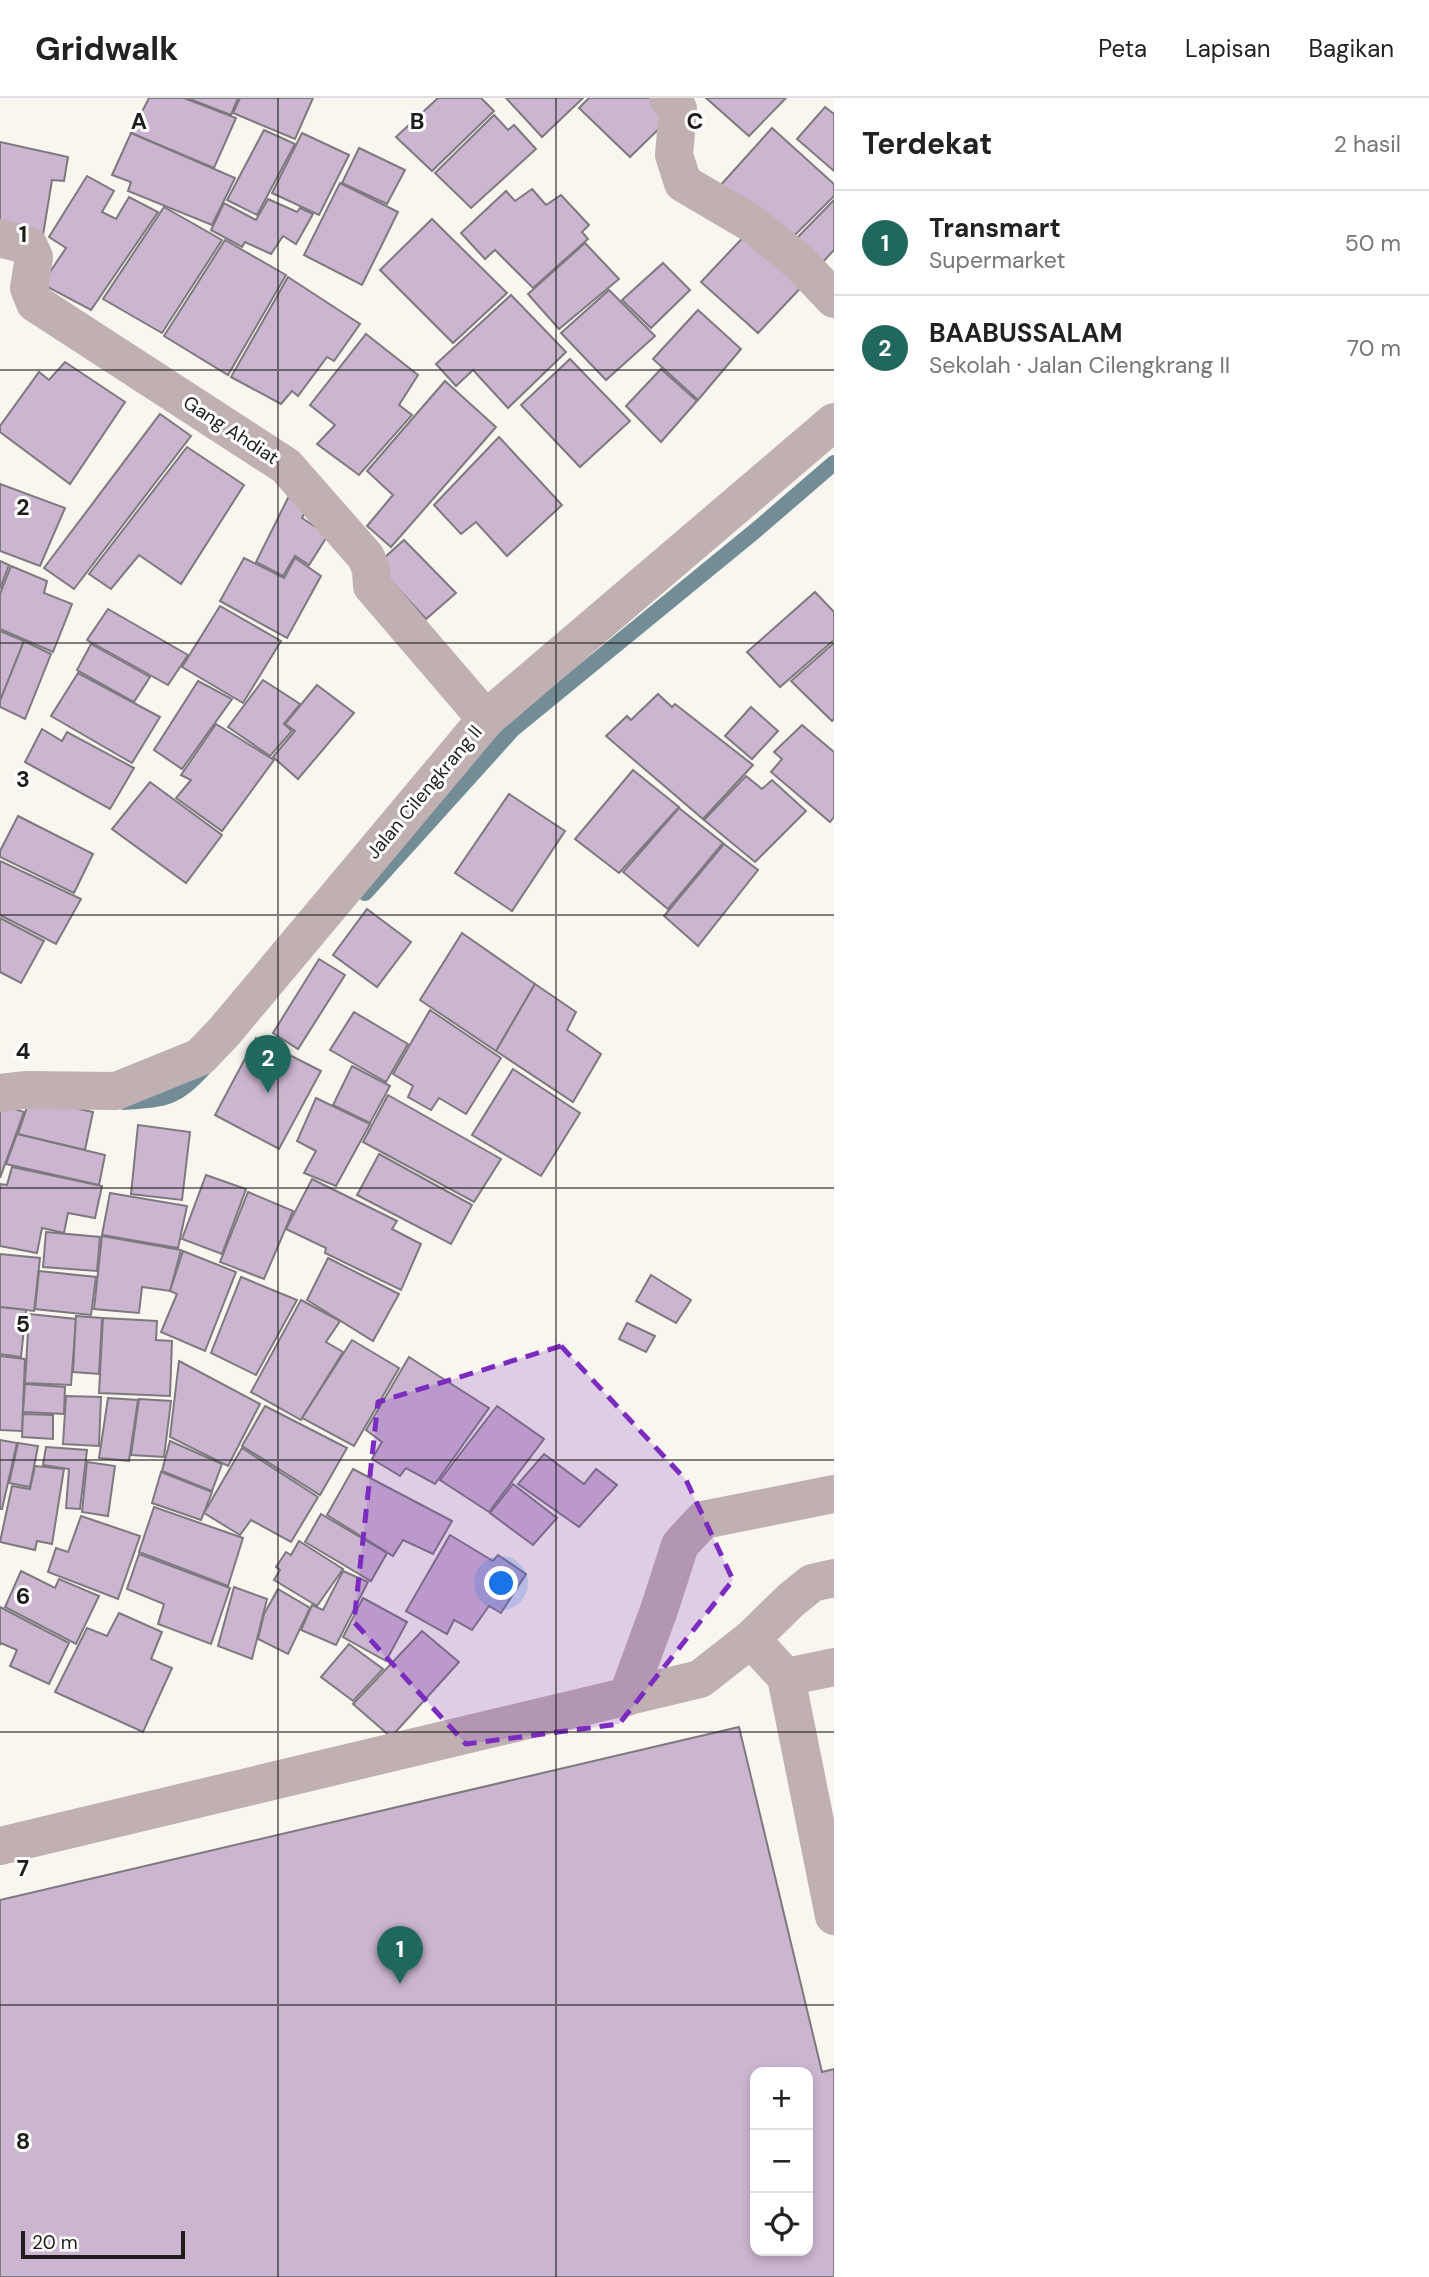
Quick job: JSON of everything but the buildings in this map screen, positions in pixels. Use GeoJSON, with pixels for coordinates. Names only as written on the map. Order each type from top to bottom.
{"type":"FeatureCollection","features":[{"type":"Feature","properties":{"kind":"street"},"geometry":{"type":"LineString","coordinates":[[668,98],[678,109],[674,155],[683,183],[751,223],[800,263],[834,299]]}},
{"type":"Feature","properties":{"kind":"street","name":"Gang Ahdiat"},"geometry":{"type":"LineString","coordinates":[[7,240],[29,246],[34,257],[29,288],[35,303],[286,466],[366,557],[371,570],[372,586],[486,719]]}},
{"type":"Feature","properties":{"kind":"street","name":"Jalan Cilengkrang II"},"geometry":{"type":"LineString","coordinates":[[0,1093],[25,1090],[116,1091],[200,1057],[224,1032],[486,719],[834,422]]}},
{"type":"Feature","properties":{"kind":"street"},"geometry":{"type":"LineString","coordinates":[[626,1698],[680,1545],[703,1520],[834,1494]]}},
{"type":"Feature","properties":{"kind":"street"},"geometry":{"type":"LineString","coordinates":[[0,1846],[700,1679],[751,1639],[812,1583],[834,1578]]}},
{"type":"Feature","properties":{"kind":"street"},"geometry":{"type":"LineString","coordinates":[[751,1639],[786,1677],[834,1916]]}},
{"type":"Feature","properties":{"kind":"street"},"geometry":{"type":"LineString","coordinates":[[786,1677],[834,1667]]}},
{"type":"Feature","properties":{"kind":"highlighted area"},"geometry":{"type":"Polygon","coordinates":[[[561,1346],[686,1480],[733,1580],[619,1724],[466,1744],[354,1622],[378,1402],[561,1346]]]}},
{"type":"Feature","properties":{"kind":"waterway"},"geometry":{"type":"LineString","coordinates":[[365,893],[513,729],[834,463]]}},
{"type":"Feature","properties":{"kind":"waterway"},"geometry":{"type":"LineString","coordinates":[[124,1102],[170,1095],[186,1086],[205,1067]]}},
{"type":"Feature","properties":{"kind":"place","name":"BAABUSSALAM"},"geometry":{"type":"Point","coordinates":[268,1093]}},
{"type":"Feature","properties":{"kind":"place","name":"Transmart"},"geometry":{"type":"Point","coordinates":[400,1984]}}]}
